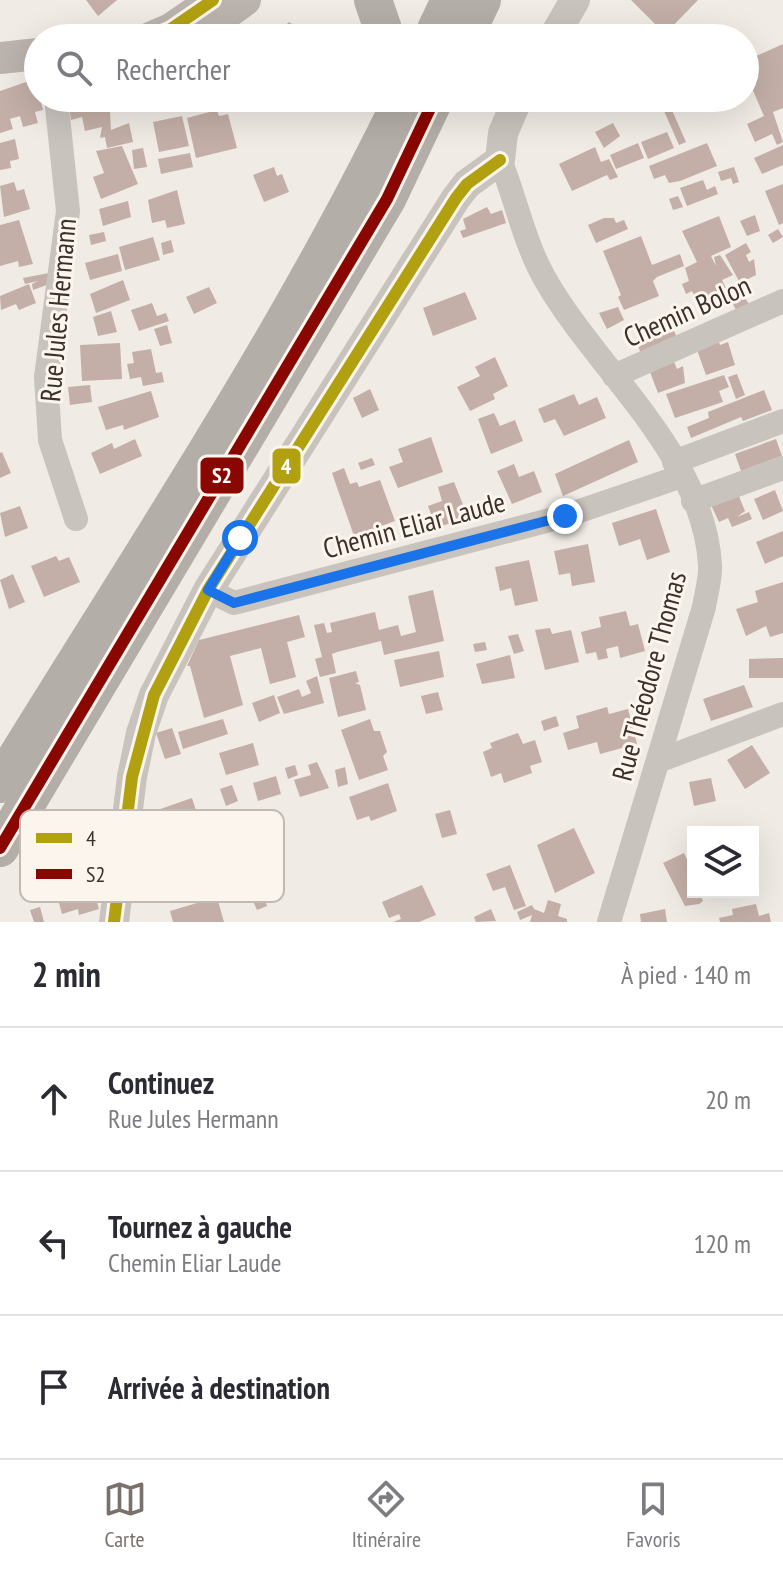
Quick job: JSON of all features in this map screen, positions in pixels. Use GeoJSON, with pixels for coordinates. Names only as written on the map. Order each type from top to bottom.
{"type":"FeatureCollection","features":[{"type":"Feature","properties":{"kind":"highway"},"geometry":{"type":"LineString","coordinates":[[373,0],[381,24]]}},
{"type":"Feature","properties":{"kind":"highway"},"geometry":{"type":"LineString","coordinates":[[439,24],[450,0]]}},
{"type":"Feature","properties":{"kind":"highway"},"geometry":{"type":"LineString","coordinates":[[471,24],[482,0]]}},
{"type":"Feature","properties":{"kind":"highway"},"geometry":{"type":"LineString","coordinates":[[144,549],[347,180],[375,112]]}},
{"type":"Feature","properties":{"kind":"highway"},"geometry":{"type":"LineString","coordinates":[[0,784],[361,185],[396,112]]}},
{"type":"Feature","properties":{"kind":"highway"},"geometry":{"type":"LineString","coordinates":[[23,810],[387,199],[428,112]]}},
{"type":"Feature","properties":{"kind":"highway"},"geometry":{"type":"LineString","coordinates":[[0,848],[20,814]]}},
{"type":"Feature","properties":{"kind":"main road"},"geometry":{"type":"LineString","coordinates":[[186,24],[245,0]]}},
{"type":"Feature","properties":{"kind":"main road"},"geometry":{"type":"LineString","coordinates":[[0,58],[24,55]]}},
{"type":"Feature","properties":{"kind":"street"},"geometry":{"type":"LineString","coordinates":[[561,24],[575,0]]}},
{"type":"Feature","properties":{"kind":"street","name":"Rue Jules Hermann"},"geometry":{"type":"LineString","coordinates":[[57,112],[68,211],[46,377],[50,440],[76,519]]}},
{"type":"Feature","properties":{"kind":"street"},"geometry":{"type":"LineString","coordinates":[[130,810],[141,733],[154,695],[208,590],[456,198],[467,184],[500,160],[503,133],[512,112]]}},
{"type":"Feature","properties":{"kind":"street","name":"Rue Théodore Thomas"},"geometry":{"type":"LineString","coordinates":[[500,160],[515,210],[544,278],[652,425],[678,469],[693,501],[711,567],[704,607],[609,922]]}},
{"type":"Feature","properties":{"kind":"street","name":"Chemin Bolon"},"geometry":{"type":"LineString","coordinates":[[614,376],[783,301]]}},
{"type":"Feature","properties":{"kind":"street","name":"Chemin Eliar Laude"},"geometry":{"type":"LineString","coordinates":[[208,590],[234,603],[565,516],[783,421]]}},
{"type":"Feature","properties":{"kind":"street"},"geometry":{"type":"LineString","coordinates":[[693,501],[783,468]]}},
{"type":"Feature","properties":{"kind":"street"},"geometry":{"type":"LineString","coordinates":[[658,761],[783,714]]}},
{"type":"Feature","properties":{"kind":"street"},"geometry":{"type":"LineString","coordinates":[[114,922],[117,902]]}},
{"type":"Feature","properties":{"kind":"building"},"geometry":{"type":"Polygon","coordinates":[[[86,0],[117,0],[98,16],[86,0]]]}},
{"type":"Feature","properties":{"kind":"building"},"geometry":{"type":"Polygon","coordinates":[[[631,0],[698,0],[675,24],[655,24],[631,0]]]}},
{"type":"Feature","properties":{"kind":"building"},"geometry":{"type":"Polygon","coordinates":[[[783,44],[783,108],[773,112],[783,142],[777,145],[772,134],[755,142],[747,124],[764,116],[759,104],[759,55],[783,44]]]}},
{"type":"Feature","properties":{"kind":"building"},"geometry":{"type":"Polygon","coordinates":[[[24,83],[24,112],[35,112],[38,123],[23,127],[20,116],[10,119],[13,129],[0,133],[0,91],[24,83]]]}},
{"type":"Feature","properties":{"kind":"building"},"geometry":{"type":"Polygon","coordinates":[[[70,112],[110,112],[111,130],[129,123],[133,142],[107,148],[105,137],[100,138],[102,127],[85,131],[82,117],[71,120],[70,112]]]}},
{"type":"Feature","properties":{"kind":"building"},"geometry":{"type":"Polygon","coordinates":[[[210,112],[218,112],[219,116],[228,114],[237,148],[196,158],[187,118],[210,112]]]}},
{"type":"Feature","properties":{"kind":"building"},"geometry":{"type":"Polygon","coordinates":[[[664,112],[673,112],[686,142],[679,145],[664,112]]]}},
{"type":"Feature","properties":{"kind":"building"},"geometry":{"type":"Polygon","coordinates":[[[182,116],[189,146],[159,152],[153,122],[182,116]]]}},
{"type":"Feature","properties":{"kind":"building"},"geometry":{"type":"Polygon","coordinates":[[[613,123],[620,136],[604,148],[595,132],[613,123]]]}},
{"type":"Feature","properties":{"kind":"building"},"geometry":{"type":"Polygon","coordinates":[[[667,132],[674,148],[648,159],[641,142],[667,132]]]}},
{"type":"Feature","properties":{"kind":"building"},"geometry":{"type":"Polygon","coordinates":[[[15,139],[19,159],[10,161],[11,168],[0,170],[0,143],[15,139]]]}},
{"type":"Feature","properties":{"kind":"building"},"geometry":{"type":"Polygon","coordinates":[[[638,143],[644,158],[616,169],[610,155],[638,143]]]}},
{"type":"Feature","properties":{"kind":"building"},"geometry":{"type":"Polygon","coordinates":[[[707,143],[717,166],[680,181],[669,183],[665,175],[654,179],[649,166],[707,143]]]}},
{"type":"Feature","properties":{"kind":"building"},"geometry":{"type":"Polygon","coordinates":[[[783,145],[783,165],[762,174],[754,158],[783,145]]]}},
{"type":"Feature","properties":{"kind":"building"},"geometry":{"type":"Polygon","coordinates":[[[122,146],[138,184],[101,199],[93,177],[104,173],[96,151],[122,146]]]}},
{"type":"Feature","properties":{"kind":"building"},"geometry":{"type":"Polygon","coordinates":[[[595,147],[601,162],[609,159],[618,177],[610,180],[607,175],[572,191],[559,164],[595,147]]]}},
{"type":"Feature","properties":{"kind":"building"},"geometry":{"type":"Polygon","coordinates":[[[143,148],[147,167],[134,169],[132,150],[143,148]]]}},
{"type":"Feature","properties":{"kind":"building"},"geometry":{"type":"Polygon","coordinates":[[[190,153],[193,167],[161,174],[158,159],[190,153]]]}},
{"type":"Feature","properties":{"kind":"building"},"geometry":{"type":"Polygon","coordinates":[[[274,167],[277,176],[282,174],[289,192],[264,202],[253,175],[274,167]]]}},
{"type":"Feature","properties":{"kind":"building"},"geometry":{"type":"Polygon","coordinates":[[[734,167],[739,182],[733,184],[731,178],[721,181],[718,172],[734,167]]]}},
{"type":"Feature","properties":{"kind":"building"},"geometry":{"type":"Polygon","coordinates":[[[703,180],[707,190],[715,186],[718,194],[687,206],[680,188],[703,180]]]}},
{"type":"Feature","properties":{"kind":"building"},"geometry":{"type":"Polygon","coordinates":[[[14,182],[17,191],[24,189],[30,209],[4,217],[0,186],[14,182]]]}},
{"type":"Feature","properties":{"kind":"building"},"geometry":{"type":"Polygon","coordinates":[[[783,184],[783,223],[779,225],[765,191],[783,184]]]}},
{"type":"Feature","properties":{"kind":"building"},"geometry":{"type":"Polygon","coordinates":[[[177,190],[185,224],[167,228],[165,220],[152,223],[148,200],[177,190]]]}},
{"type":"Feature","properties":{"kind":"building"},"geometry":{"type":"Polygon","coordinates":[[[678,196],[683,207],[673,210],[669,199],[678,196]]]}},
{"type":"Feature","properties":{"kind":"building"},"geometry":{"type":"Polygon","coordinates":[[[128,201],[131,217],[103,226],[99,209],[128,201]]]}},
{"type":"Feature","properties":{"kind":"building"},"geometry":{"type":"Polygon","coordinates":[[[487,207],[491,214],[502,210],[506,223],[463,238],[460,231],[466,229],[463,219],[487,207]]]}},
{"type":"Feature","properties":{"kind":"building"},"geometry":{"type":"Polygon","coordinates":[[[755,215],[760,231],[747,236],[740,221],[755,215]]]}},
{"type":"Feature","properties":{"kind":"building"},"geometry":{"type":"Polygon","coordinates":[[[719,216],[731,247],[711,256],[716,266],[714,257],[720,255],[733,275],[722,280],[726,288],[696,300],[692,291],[686,294],[682,284],[689,281],[685,268],[697,262],[682,231],[719,216]]]}},
{"type":"Feature","properties":{"kind":"building"},"geometry":{"type":"Polygon","coordinates":[[[604,218],[614,218],[616,223],[624,220],[628,229],[596,243],[588,225],[604,218]]]}},
{"type":"Feature","properties":{"kind":"building"},"geometry":{"type":"Polygon","coordinates":[[[19,220],[33,264],[19,267],[18,261],[0,266],[0,225],[19,220]]]}},
{"type":"Feature","properties":{"kind":"building"},"geometry":{"type":"Polygon","coordinates":[[[778,229],[783,237],[773,243],[768,235],[778,229]]]}},
{"type":"Feature","properties":{"kind":"building"},"geometry":{"type":"Polygon","coordinates":[[[104,232],[106,241],[91,245],[89,235],[104,232]]]}},
{"type":"Feature","properties":{"kind":"building"},"geometry":{"type":"Polygon","coordinates":[[[641,236],[652,265],[680,254],[684,266],[653,281],[659,296],[624,310],[603,251],[641,236]]]}},
{"type":"Feature","properties":{"kind":"building"},"geometry":{"type":"Polygon","coordinates":[[[153,237],[160,260],[125,270],[119,247],[153,237]]]}},
{"type":"Feature","properties":{"kind":"building"},"geometry":{"type":"Polygon","coordinates":[[[171,240],[174,252],[163,255],[161,243],[171,240]]]}},
{"type":"Feature","properties":{"kind":"building"},"geometry":{"type":"Polygon","coordinates":[[[746,243],[751,252],[746,255],[749,262],[754,259],[756,275],[740,283],[725,255],[746,243]]]}},
{"type":"Feature","properties":{"kind":"building"},"geometry":{"type":"Polygon","coordinates":[[[118,254],[122,271],[90,280],[85,263],[118,254]]]}},
{"type":"Feature","properties":{"kind":"building"},"geometry":{"type":"Polygon","coordinates":[[[49,273],[52,283],[33,290],[32,284],[38,281],[25,284],[23,278],[49,273]]]}},
{"type":"Feature","properties":{"kind":"building"},"geometry":{"type":"Polygon","coordinates":[[[123,280],[130,300],[96,313],[90,294],[123,280]]]}},
{"type":"Feature","properties":{"kind":"building"},"geometry":{"type":"Polygon","coordinates":[[[29,284],[36,303],[19,310],[16,304],[1,310],[0,296],[29,284]]]}},
{"type":"Feature","properties":{"kind":"building"},"geometry":{"type":"Polygon","coordinates":[[[735,284],[752,308],[738,314],[725,288],[735,284]]]}},
{"type":"Feature","properties":{"kind":"building"},"geometry":{"type":"Polygon","coordinates":[[[209,287],[217,303],[194,314],[186,297],[209,287]]]}},
{"type":"Feature","properties":{"kind":"building"},"geometry":{"type":"Polygon","coordinates":[[[465,292],[477,319],[433,336],[423,308],[465,292]]]}},
{"type":"Feature","properties":{"kind":"building"},"geometry":{"type":"Polygon","coordinates":[[[152,303],[157,316],[166,313],[169,321],[139,331],[131,310],[152,303]]]}},
{"type":"Feature","properties":{"kind":"building"},"geometry":{"type":"Polygon","coordinates":[[[618,307],[624,320],[607,329],[599,313],[618,307]]]}},
{"type":"Feature","properties":{"kind":"building"},"geometry":{"type":"Polygon","coordinates":[[[111,311],[117,332],[98,336],[93,317],[111,311]]]}},
{"type":"Feature","properties":{"kind":"building"},"geometry":{"type":"Polygon","coordinates":[[[167,325],[172,343],[160,346],[154,329],[167,325]]]}},
{"type":"Feature","properties":{"kind":"building"},"geometry":{"type":"Polygon","coordinates":[[[672,326],[678,340],[641,354],[636,340],[672,326]]]}},
{"type":"Feature","properties":{"kind":"building"},"geometry":{"type":"Polygon","coordinates":[[[718,340],[720,345],[728,342],[735,365],[706,375],[697,350],[718,340]]]}},
{"type":"Feature","properties":{"kind":"building"},"geometry":{"type":"Polygon","coordinates":[[[120,343],[122,379],[82,381],[80,345],[120,343]]]}},
{"type":"Feature","properties":{"kind":"building"},"geometry":{"type":"Polygon","coordinates":[[[151,349],[156,373],[162,372],[164,382],[143,386],[141,377],[130,379],[127,364],[134,363],[132,352],[151,349]]]}},
{"type":"Feature","properties":{"kind":"building"},"geometry":{"type":"Polygon","coordinates":[[[495,357],[508,386],[493,394],[495,399],[470,411],[457,387],[480,376],[475,367],[495,357]]]}},
{"type":"Feature","properties":{"kind":"building"},"geometry":{"type":"Polygon","coordinates":[[[674,362],[677,369],[683,366],[685,383],[658,393],[650,372],[674,362]]]}},
{"type":"Feature","properties":{"kind":"building"},"geometry":{"type":"Polygon","coordinates":[[[737,374],[745,395],[736,399],[728,377],[737,374]]]}},
{"type":"Feature","properties":{"kind":"building"},"geometry":{"type":"Polygon","coordinates":[[[724,375],[729,387],[719,391],[723,402],[675,418],[666,394],[724,375]]]}},
{"type":"Feature","properties":{"kind":"building"},"geometry":{"type":"Polygon","coordinates":[[[90,385],[92,402],[70,405],[68,387],[90,385]]]}},
{"type":"Feature","properties":{"kind":"building"},"geometry":{"type":"Polygon","coordinates":[[[370,389],[379,410],[362,418],[353,398],[370,389]]]}},
{"type":"Feature","properties":{"kind":"building"},"geometry":{"type":"Polygon","coordinates":[[[764,390],[772,410],[743,421],[741,417],[691,438],[687,427],[709,418],[708,412],[764,390]]]}},
{"type":"Feature","properties":{"kind":"building"},"geometry":{"type":"Polygon","coordinates":[[[151,391],[159,417],[124,430],[123,425],[106,430],[98,407],[151,391]]]}},
{"type":"Feature","properties":{"kind":"building"},"geometry":{"type":"Polygon","coordinates":[[[574,394],[579,405],[597,397],[606,418],[564,436],[555,419],[544,423],[538,409],[574,394]]]}},
{"type":"Feature","properties":{"kind":"building"},"geometry":{"type":"Polygon","coordinates":[[[494,413],[500,426],[515,420],[523,441],[491,454],[478,419],[494,413]]]}},
{"type":"Feature","properties":{"kind":"building"},"geometry":{"type":"Polygon","coordinates":[[[431,437],[443,472],[398,488],[389,467],[403,462],[398,449],[431,437]]]}},
{"type":"Feature","properties":{"kind":"building"},"geometry":{"type":"Polygon","coordinates":[[[135,439],[142,456],[100,474],[91,453],[112,443],[114,449],[135,439]]]}},
{"type":"Feature","properties":{"kind":"building"},"geometry":{"type":"Polygon","coordinates":[[[776,439],[782,456],[741,471],[735,454],[776,439]]]}},
{"type":"Feature","properties":{"kind":"building"},"geometry":{"type":"Polygon","coordinates":[[[629,440],[638,462],[563,496],[555,474],[629,440]]]}},
{"type":"Feature","properties":{"kind":"building"},"geometry":{"type":"Polygon","coordinates":[[[0,453],[11,473],[0,478],[0,453]]]}},
{"type":"Feature","properties":{"kind":"building"},"geometry":{"type":"Polygon","coordinates":[[[372,458],[375,465],[361,470],[358,463],[372,458]]]}},
{"type":"Feature","properties":{"kind":"building"},"geometry":{"type":"Polygon","coordinates":[[[514,464],[519,477],[534,471],[542,492],[512,504],[497,471],[514,464]]]}},
{"type":"Feature","properties":{"kind":"building"},"geometry":{"type":"Polygon","coordinates":[[[344,468],[350,484],[357,482],[359,487],[380,480],[395,521],[354,536],[332,473],[344,468]]]}},
{"type":"Feature","properties":{"kind":"building"},"geometry":{"type":"Polygon","coordinates":[[[454,482],[468,517],[436,528],[428,506],[442,501],[438,487],[454,482]]]}},
{"type":"Feature","properties":{"kind":"building"},"geometry":{"type":"Polygon","coordinates":[[[775,490],[783,511],[763,520],[754,499],[775,490]]]}},
{"type":"Feature","properties":{"kind":"building"},"geometry":{"type":"Polygon","coordinates":[[[738,494],[745,511],[737,517],[749,512],[752,519],[732,527],[728,518],[719,522],[711,505],[738,494]]]}},
{"type":"Feature","properties":{"kind":"building"},"geometry":{"type":"Polygon","coordinates":[[[20,506],[28,528],[5,537],[0,513],[20,506]]]}},
{"type":"Feature","properties":{"kind":"building"},"geometry":{"type":"Polygon","coordinates":[[[656,509],[670,552],[647,560],[640,539],[619,546],[612,523],[656,509]]]}},
{"type":"Feature","properties":{"kind":"building"},"geometry":{"type":"Polygon","coordinates":[[[783,531],[783,556],[765,564],[756,542],[783,531]]]}},
{"type":"Feature","properties":{"kind":"building"},"geometry":{"type":"Polygon","coordinates":[[[588,544],[595,582],[572,586],[570,573],[559,575],[554,551],[588,544]]]}},
{"type":"Feature","properties":{"kind":"building"},"geometry":{"type":"Polygon","coordinates":[[[56,556],[59,561],[69,557],[80,582],[44,597],[31,566],[56,556]]]}},
{"type":"Feature","properties":{"kind":"building"},"geometry":{"type":"Polygon","coordinates":[[[529,560],[538,601],[515,606],[511,588],[500,591],[495,567],[529,560]]]}},
{"type":"Feature","properties":{"kind":"building"},"geometry":{"type":"Polygon","coordinates":[[[13,574],[25,602],[9,609],[0,580],[13,574]]]}},
{"type":"Feature","properties":{"kind":"building"},"geometry":{"type":"Polygon","coordinates":[[[783,582],[783,633],[770,637],[766,626],[746,636],[736,609],[758,602],[755,591],[783,582]]]}},
{"type":"Feature","properties":{"kind":"building"},"geometry":{"type":"Polygon","coordinates":[[[433,590],[444,641],[384,655],[381,641],[337,652],[332,654],[336,673],[320,677],[315,659],[322,657],[314,625],[324,623],[327,633],[332,632],[330,623],[375,612],[379,630],[398,625],[401,636],[416,632],[408,596],[433,590]]]}},
{"type":"Feature","properties":{"kind":"building"},"geometry":{"type":"Polygon","coordinates":[[[626,611],[630,626],[638,624],[645,651],[620,658],[618,646],[606,649],[608,658],[598,660],[596,652],[586,654],[581,632],[601,627],[599,617],[626,611]]]}},
{"type":"Feature","properties":{"kind":"building"},"geometry":{"type":"Polygon","coordinates":[[[299,615],[305,637],[287,642],[296,677],[270,684],[261,648],[230,656],[243,705],[204,718],[190,666],[187,666],[199,640],[299,615]]]}},
{"type":"Feature","properties":{"kind":"building"},"geometry":{"type":"Polygon","coordinates":[[[550,628],[552,634],[571,630],[579,662],[545,670],[535,630],[550,628]]]}},
{"type":"Feature","properties":{"kind":"building"},"geometry":{"type":"Polygon","coordinates":[[[518,634],[524,651],[514,654],[508,636],[518,634]]]}},
{"type":"Feature","properties":{"kind":"building"},"geometry":{"type":"Polygon","coordinates":[[[485,642],[487,650],[475,652],[473,644],[485,642]]]}},
{"type":"Feature","properties":{"kind":"building"},"geometry":{"type":"Polygon","coordinates":[[[439,651],[444,677],[400,687],[394,660],[439,651]]]}},
{"type":"Feature","properties":{"kind":"building"},"geometry":{"type":"Polygon","coordinates":[[[510,655],[515,678],[482,684],[476,664],[510,655]]]}},
{"type":"Feature","properties":{"kind":"building"},"geometry":{"type":"Polygon","coordinates":[[[783,658],[783,678],[749,678],[749,659],[783,658]]]}},
{"type":"Feature","properties":{"kind":"building"},"geometry":{"type":"Polygon","coordinates":[[[356,671],[359,682],[355,683],[360,685],[366,710],[338,717],[329,678],[356,671]]]}},
{"type":"Feature","properties":{"kind":"building"},"geometry":{"type":"Polygon","coordinates":[[[317,676],[324,703],[284,714],[277,697],[299,689],[302,697],[311,693],[306,681],[317,676]]]}},
{"type":"Feature","properties":{"kind":"building"},"geometry":{"type":"Polygon","coordinates":[[[744,685],[753,707],[711,721],[703,699],[744,685]]]}},
{"type":"Feature","properties":{"kind":"building"},"geometry":{"type":"Polygon","coordinates":[[[438,692],[443,710],[426,714],[421,696],[438,692]]]}},
{"type":"Feature","properties":{"kind":"building"},"geometry":{"type":"Polygon","coordinates":[[[274,695],[280,713],[259,722],[252,703],[274,695]]]}},
{"type":"Feature","properties":{"kind":"building"},"geometry":{"type":"Polygon","coordinates":[[[607,707],[609,714],[628,709],[637,744],[600,754],[597,742],[568,750],[563,733],[579,728],[576,716],[607,707]]]}},
{"type":"Feature","properties":{"kind":"building"},"geometry":{"type":"Polygon","coordinates":[[[556,716],[559,726],[544,731],[541,721],[556,716]]]}},
{"type":"Feature","properties":{"kind":"building"},"geometry":{"type":"Polygon","coordinates":[[[223,719],[228,734],[183,749],[178,732],[223,719]]]}},
{"type":"Feature","properties":{"kind":"building"},"geometry":{"type":"Polygon","coordinates":[[[370,719],[374,731],[380,731],[387,752],[383,756],[388,770],[359,780],[341,730],[370,719]]]}},
{"type":"Feature","properties":{"kind":"building"},"geometry":{"type":"Polygon","coordinates":[[[172,728],[181,754],[165,759],[156,733],[172,728]]]}},
{"type":"Feature","properties":{"kind":"building"},"geometry":{"type":"Polygon","coordinates":[[[518,733],[523,744],[535,740],[542,762],[530,766],[532,773],[504,783],[501,773],[491,777],[483,752],[492,748],[490,743],[518,733]]]}},
{"type":"Feature","properties":{"kind":"building"},"geometry":{"type":"Polygon","coordinates":[[[253,743],[259,765],[226,775],[219,753],[253,743]]]}},
{"type":"Feature","properties":{"kind":"building"},"geometry":{"type":"Polygon","coordinates":[[[752,745],[770,773],[745,789],[727,760],[752,745]]]}},
{"type":"Feature","properties":{"kind":"building"},"geometry":{"type":"Polygon","coordinates":[[[317,762],[329,788],[300,797],[294,780],[311,775],[308,765],[317,762]]]}},
{"type":"Feature","properties":{"kind":"building"},"geometry":{"type":"Polygon","coordinates":[[[295,765],[298,775],[288,779],[285,768],[295,765]]]}},
{"type":"Feature","properties":{"kind":"building"},"geometry":{"type":"Polygon","coordinates":[[[345,767],[348,784],[338,787],[335,770],[345,767]]]}},
{"type":"Feature","properties":{"kind":"building"},"geometry":{"type":"Polygon","coordinates":[[[276,776],[281,794],[258,801],[253,783],[276,776]]]}},
{"type":"Feature","properties":{"kind":"building"},"geometry":{"type":"Polygon","coordinates":[[[711,778],[716,801],[694,806],[689,782],[711,778]]]}},
{"type":"Feature","properties":{"kind":"building"},"geometry":{"type":"Polygon","coordinates":[[[388,783],[397,811],[371,821],[369,816],[357,820],[349,797],[388,783]]]}},
{"type":"Feature","properties":{"kind":"building"},"geometry":{"type":"Polygon","coordinates":[[[232,785],[238,801],[226,806],[220,789],[232,785]]]}},
{"type":"Feature","properties":{"kind":"building"},"geometry":{"type":"Polygon","coordinates":[[[192,798],[196,810],[158,810],[192,798]]]}},
{"type":"Feature","properties":{"kind":"building"},"geometry":{"type":"Polygon","coordinates":[[[450,810],[457,834],[442,838],[435,814],[450,810]]]}},
{"type":"Feature","properties":{"kind":"building"},"geometry":{"type":"Polygon","coordinates":[[[574,828],[595,873],[555,893],[537,845],[574,828]]]}},
{"type":"Feature","properties":{"kind":"building"},"geometry":{"type":"Polygon","coordinates":[[[684,853],[687,859],[687,898],[702,898],[703,901],[685,906],[663,863],[684,853]]]}},
{"type":"Feature","properties":{"kind":"building"},"geometry":{"type":"Polygon","coordinates":[[[510,865],[526,906],[514,910],[505,887],[493,891],[486,874],[510,865]]]}},
{"type":"Feature","properties":{"kind":"building"},"geometry":{"type":"Polygon","coordinates":[[[422,885],[436,915],[419,922],[393,922],[401,919],[399,914],[389,918],[382,902],[422,885]]]}},
{"type":"Feature","properties":{"kind":"building"},"geometry":{"type":"Polygon","coordinates":[[[548,900],[561,904],[558,916],[567,919],[567,922],[530,922],[532,915],[520,920],[517,912],[532,905],[544,913],[548,900]]]}},
{"type":"Feature","properties":{"kind":"building"},"geometry":{"type":"Polygon","coordinates":[[[97,902],[99,909],[79,915],[78,909],[62,914],[59,903],[97,902]]]}},
{"type":"Feature","properties":{"kind":"building"},"geometry":{"type":"Polygon","coordinates":[[[200,902],[218,902],[224,922],[173,922],[170,911],[200,902]]]}},
{"type":"Feature","properties":{"kind":"building"},"geometry":{"type":"Polygon","coordinates":[[[253,902],[266,902],[267,906],[257,910],[253,902]]]}},
{"type":"Feature","properties":{"kind":"building"},"geometry":{"type":"Polygon","coordinates":[[[756,904],[759,916],[769,913],[771,922],[720,922],[719,918],[733,915],[732,909],[756,904]]]}},
{"type":"Feature","properties":{"kind":"building"},"geometry":{"type":"Polygon","coordinates":[[[40,907],[44,922],[34,922],[30,910],[40,907]]]}},
{"type":"Feature","properties":{"kind":"building"},"geometry":{"type":"Polygon","coordinates":[[[491,909],[496,921],[476,922],[474,917],[491,909]]]}},
{"type":"Feature","properties":{"kind":"building"},"geometry":{"type":"Polygon","coordinates":[[[665,909],[667,922],[641,922],[640,914],[665,909]]]}},
{"type":"Feature","properties":{"kind":"transit line","name":"4"},"geometry":{"type":"LineString","coordinates":[[178,24],[213,0]]}},
{"type":"Feature","properties":{"kind":"transit line","name":"S2"},"geometry":{"type":"LineString","coordinates":[[23,810],[387,199],[428,112]]}},
{"type":"Feature","properties":{"kind":"transit line","name":"4"},"geometry":{"type":"LineString","coordinates":[[128,810],[132,777],[154,695],[208,590],[456,198],[467,184],[500,160]]}},
{"type":"Feature","properties":{"kind":"transit line","name":"S2"},"geometry":{"type":"LineString","coordinates":[[0,848],[20,814]]}},
{"type":"Feature","properties":{"kind":"transit line","name":"4"},"geometry":{"type":"LineString","coordinates":[[114,922],[116,902]]}},
{"type":"Feature","properties":{"kind":"route"},"geometry":{"type":"LineString","coordinates":[[240,538],[208,590],[234,603],[565,516]]}}]}
